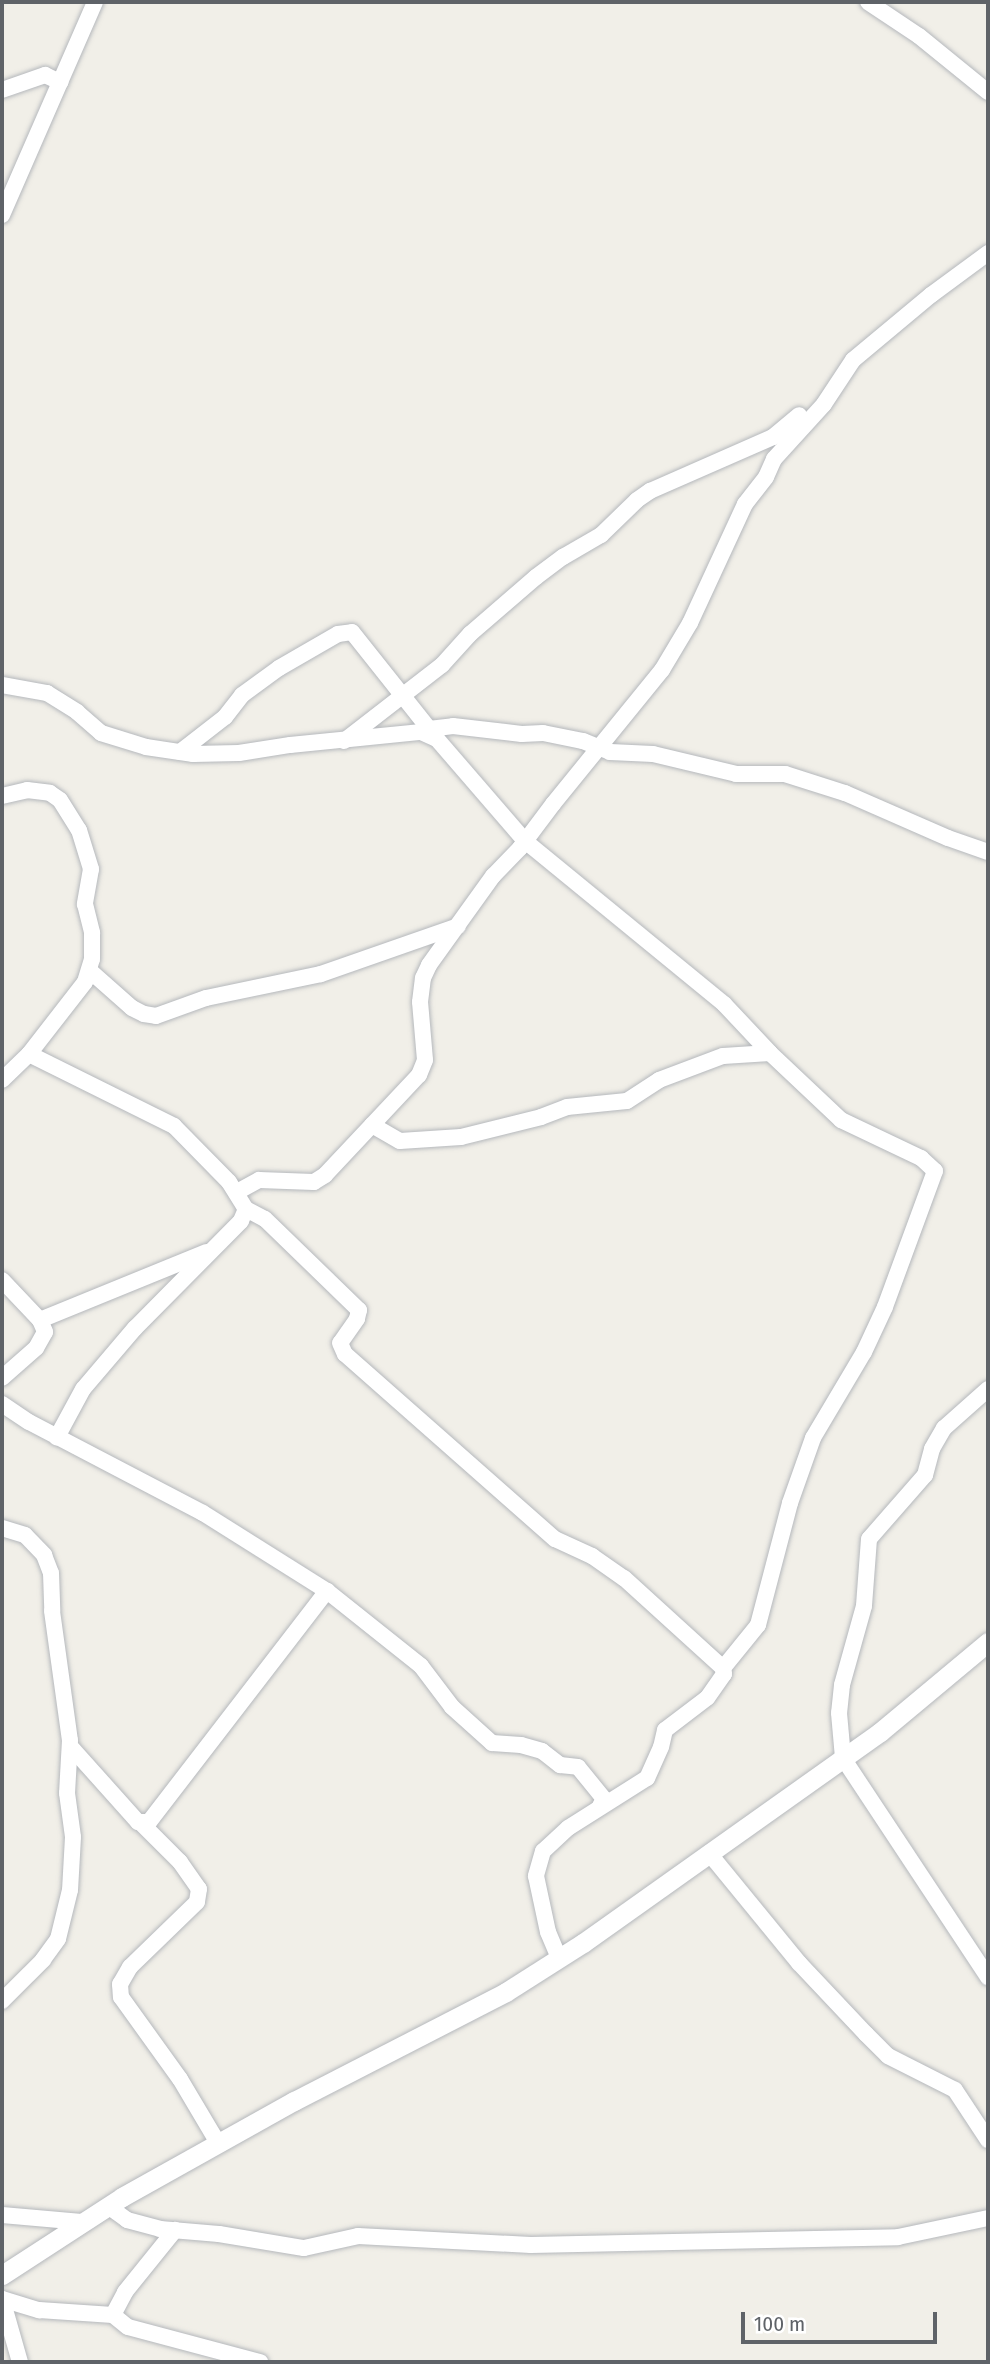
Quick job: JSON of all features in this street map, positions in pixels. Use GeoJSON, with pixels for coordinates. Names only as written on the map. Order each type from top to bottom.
{"type":"FeatureCollection","features":[{"type":"Feature","properties":{"kind":"street"},"geometry":{"type":"LineString","coordinates":[[2,215],[95,2]]}},
{"type":"Feature","properties":{"kind":"street"},"geometry":{"type":"LineString","coordinates":[[868,2],[919,36],[988,92]]}},
{"type":"Feature","properties":{"kind":"street"},"geometry":{"type":"LineString","coordinates":[[2,90],[45,75],[60,82]]}},
{"type":"Feature","properties":{"kind":"street"},"geometry":{"type":"LineString","coordinates":[[237,1192],[259,1180],[314,1182],[419,1075],[425,1060],[420,1002],[423,978],[493,876],[525,841],[662,670],[690,623],[745,504],[774,460],[833,390],[853,360],[988,253]]}},
{"type":"Feature","properties":{"kind":"street"},"geometry":{"type":"LineString","coordinates":[[344,741],[442,666],[470,634],[536,577],[601,535],[637,500],[773,437],[817,399],[833,390]]}},
{"type":"Feature","properties":{"kind":"street"},"geometry":{"type":"LineString","coordinates":[[180,752],[225,717],[242,695],[279,668],[338,634],[352,632],[433,734],[525,841],[724,1004],[770,1053],[841,1120],[921,1158],[934,1168],[935,1179],[863,1352],[813,1438],[779,1540],[758,1625],[723,1668]]}},
{"type":"Feature","properties":{"kind":"street"},"geometry":{"type":"LineString","coordinates":[[2,685],[47,693],[77,712],[101,733],[146,747],[180,752],[239,753],[290,745],[421,732],[433,734],[453,726],[522,734],[543,733],[601,747],[610,752],[679,758],[736,774],[785,774],[845,793],[948,838],[988,852]]}},
{"type":"Feature","properties":{"kind":"street"},"geometry":{"type":"LineString","coordinates":[[2,796],[27,790],[50,793],[60,800],[79,830],[91,869],[85,904],[92,933],[92,959],[85,982],[29,1054],[2,1080]]}},
{"type":"Feature","properties":{"kind":"street"},"geometry":{"type":"LineString","coordinates":[[89,971],[132,1008],[156,1016],[205,998],[321,974],[458,926]]}},
{"type":"Feature","properties":{"kind":"street"},"geometry":{"type":"LineString","coordinates":[[372,1125],[400,1142],[461,1137],[541,1117],[567,1107],[628,1101],[659,1080],[723,1056],[770,1053]]}},
{"type":"Feature","properties":{"kind":"street"},"geometry":{"type":"LineString","coordinates":[[29,1054],[174,1126],[237,1192],[246,1209],[265,1219],[359,1310],[357,1319],[340,1343],[345,1354],[555,1539],[592,1556],[624,1578],[723,1668],[724,1674],[706,1698],[665,1730],[662,1747],[648,1778],[600,1806],[551,1842],[537,1865],[536,1876],[548,1932],[559,1958]]}},
{"type":"Feature","properties":{"kind":"street"},"geometry":{"type":"LineString","coordinates":[[57,1437],[83,1389],[135,1328],[241,1221],[246,1209]]}},
{"type":"Feature","properties":{"kind":"street"},"geometry":{"type":"LineString","coordinates":[[40,1320],[216,1248]]}},
{"type":"Feature","properties":{"kind":"street"},"geometry":{"type":"LineString","coordinates":[[2,1280],[40,1320],[45,1332],[36,1348],[2,1378]]}},
{"type":"Feature","properties":{"kind":"street"},"geometry":{"type":"LineString","coordinates":[[987,1973],[844,1758],[839,1713],[842,1685],[864,1606],[866,1545],[925,1475],[932,1449],[944,1428],[988,1390]]}},
{"type":"Feature","properties":{"kind":"street"},"geometry":{"type":"LineString","coordinates":[[2,1404],[57,1437],[156,1486],[327,1591],[421,1666],[452,1707],[492,1743],[521,1745],[542,1751],[560,1765],[578,1767],[604,1799],[600,1806]]}},
{"type":"Feature","properties":{"kind":"street"},"geometry":{"type":"LineString","coordinates":[[2,1528],[25,1535],[44,1555],[51,1573],[52,1611],[70,1746],[67,1793],[74,1837],[73,1864],[58,1939],[43,1960],[2,2001]]}},
{"type":"Feature","properties":{"kind":"street"},"geometry":{"type":"LineString","coordinates":[[142,1824],[149,1822],[327,1591]]}},
{"type":"Feature","properties":{"kind":"street"},"geometry":{"type":"LineString","coordinates":[[2,2275],[108,2206],[218,2143],[506,1992],[559,1958],[844,1758],[988,1642]]}},
{"type":"Feature","properties":{"kind":"street"},"geometry":{"type":"LineString","coordinates":[[70,1746],[180,1862],[199,1889],[197,1902],[130,1967],[120,1984],[121,1997],[180,2079],[218,2143]]}},
{"type":"Feature","properties":{"kind":"street"},"geometry":{"type":"LineString","coordinates":[[709,1853],[799,1963],[866,2034],[888,2056],[955,2090],[988,2140]]}},
{"type":"Feature","properties":{"kind":"street"},"geometry":{"type":"LineString","coordinates":[[108,2206],[127,2220],[175,2230],[219,2234],[304,2248],[358,2236],[531,2245],[631,2245],[898,2237],[988,2218]]}},
{"type":"Feature","properties":{"kind":"street"},"geometry":{"type":"LineString","coordinates":[[2,2215],[82,2222]]}},
{"type":"Feature","properties":{"kind":"street"},"geometry":{"type":"LineString","coordinates":[[113,2315],[125,2292],[175,2230]]}},
{"type":"Feature","properties":{"kind":"street"},"geometry":{"type":"LineString","coordinates":[[2,2299],[39,2310],[113,2315],[128,2327],[260,2362]]}},
{"type":"Feature","properties":{"kind":"street"},"geometry":{"type":"LineString","coordinates":[[2,2299],[20,2362]]}}]}
